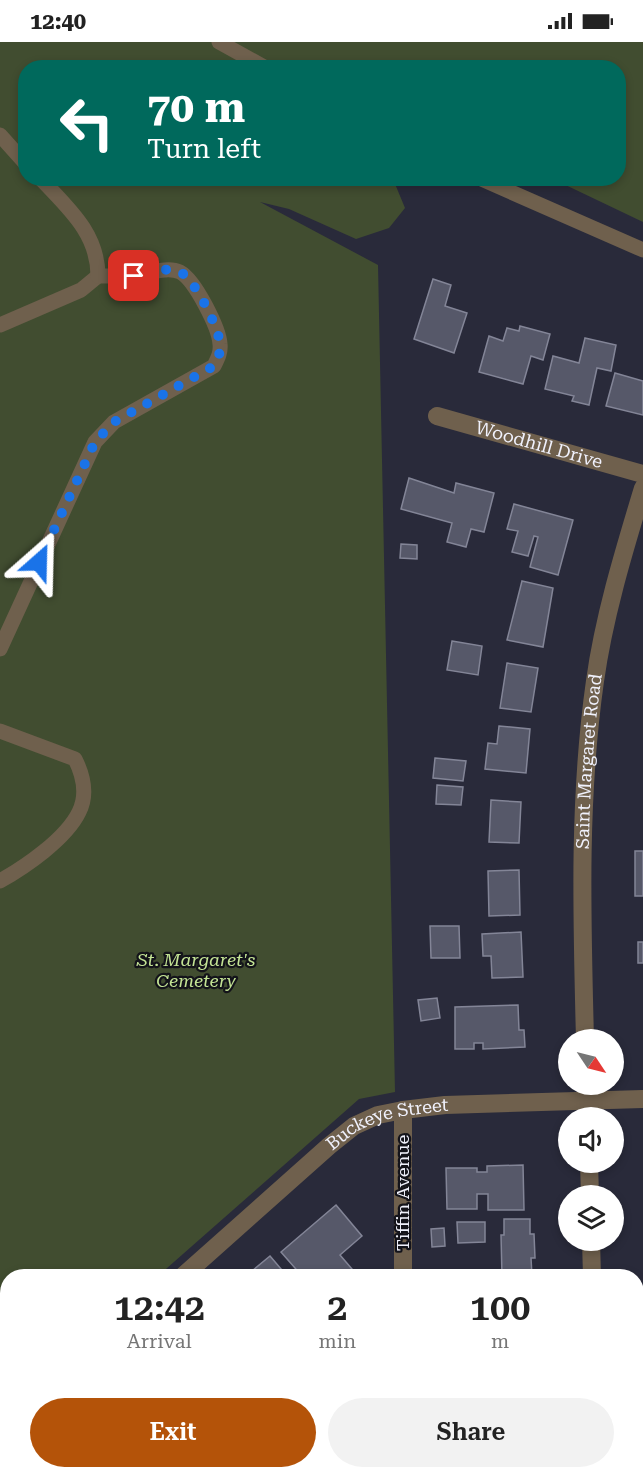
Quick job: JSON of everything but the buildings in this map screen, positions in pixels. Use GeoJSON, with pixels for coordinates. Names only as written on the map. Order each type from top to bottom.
{"type":"FeatureCollection","features":[{"type":"Feature","properties":{"kind":"street","name":"Woodhill Drive"},"geometry":{"type":"LineString","coordinates":[[437,416],[643,474]]}},
{"type":"Feature","properties":{"kind":"street","name":"Saint Margaret Road"},"geometry":{"type":"LineString","coordinates":[[585,1029],[581,884],[587,741],[595,679],[608,616],[643,488]]}},
{"type":"Feature","properties":{"kind":"street","name":"Buckeye Street"},"geometry":{"type":"LineString","coordinates":[[191,1269],[354,1126],[378,1114],[445,1105],[643,1099]]}},
{"type":"Feature","properties":{"kind":"street","name":"Tiffin Avenue"},"geometry":{"type":"LineString","coordinates":[[403,1110],[403,1269]]}},
{"type":"Feature","properties":{"kind":"street"},"geometry":{"type":"LineString","coordinates":[[591,1251],[592,1269]]}},
{"type":"Feature","properties":{"kind":"lane"},"geometry":{"type":"LineString","coordinates":[[219,42],[252,60]]}},
{"type":"Feature","properties":{"kind":"lane"},"geometry":{"type":"LineString","coordinates":[[0,135],[18,155]]}},
{"type":"Feature","properties":{"kind":"lane"},"geometry":{"type":"LineString","coordinates":[[47,186],[87,231],[98,256],[98,276]]}},
{"type":"Feature","properties":{"kind":"lane"},"geometry":{"type":"LineString","coordinates":[[497,186],[643,250]]}},
{"type":"Feature","properties":{"kind":"lane"},"geometry":{"type":"LineString","coordinates":[[0,325],[81,290],[98,276],[134,276],[160,270],[180,272],[191,282],[212,318],[220,342],[220,353],[214,366],[114,422],[95,442],[0,649]]}},
{"type":"Feature","properties":{"kind":"lane"},"geometry":{"type":"LineString","coordinates":[[0,731],[75,759],[83,776],[79,812],[44,851],[0,881]]}},
{"type":"Feature","properties":{"kind":"green space","name":"St. Margaret's Cemetery"},"geometry":{"type":"Polygon","coordinates":[[[0,42],[643,42],[643,222],[568,186],[626,186],[626,60],[18,60],[18,186],[396,186],[405,208],[389,228],[356,239],[289,209],[260,202],[378,265],[395,1092],[359,1099],[166,1269],[0,1269],[0,42]]]}},
{"type":"Feature","properties":{"kind":"route"},"geometry":{"type":"LineString","coordinates":[[39,562],[95,442],[104,431],[114,422],[214,366],[220,353],[220,342],[212,318],[191,282],[180,272],[160,270],[134,276]]}}]}
